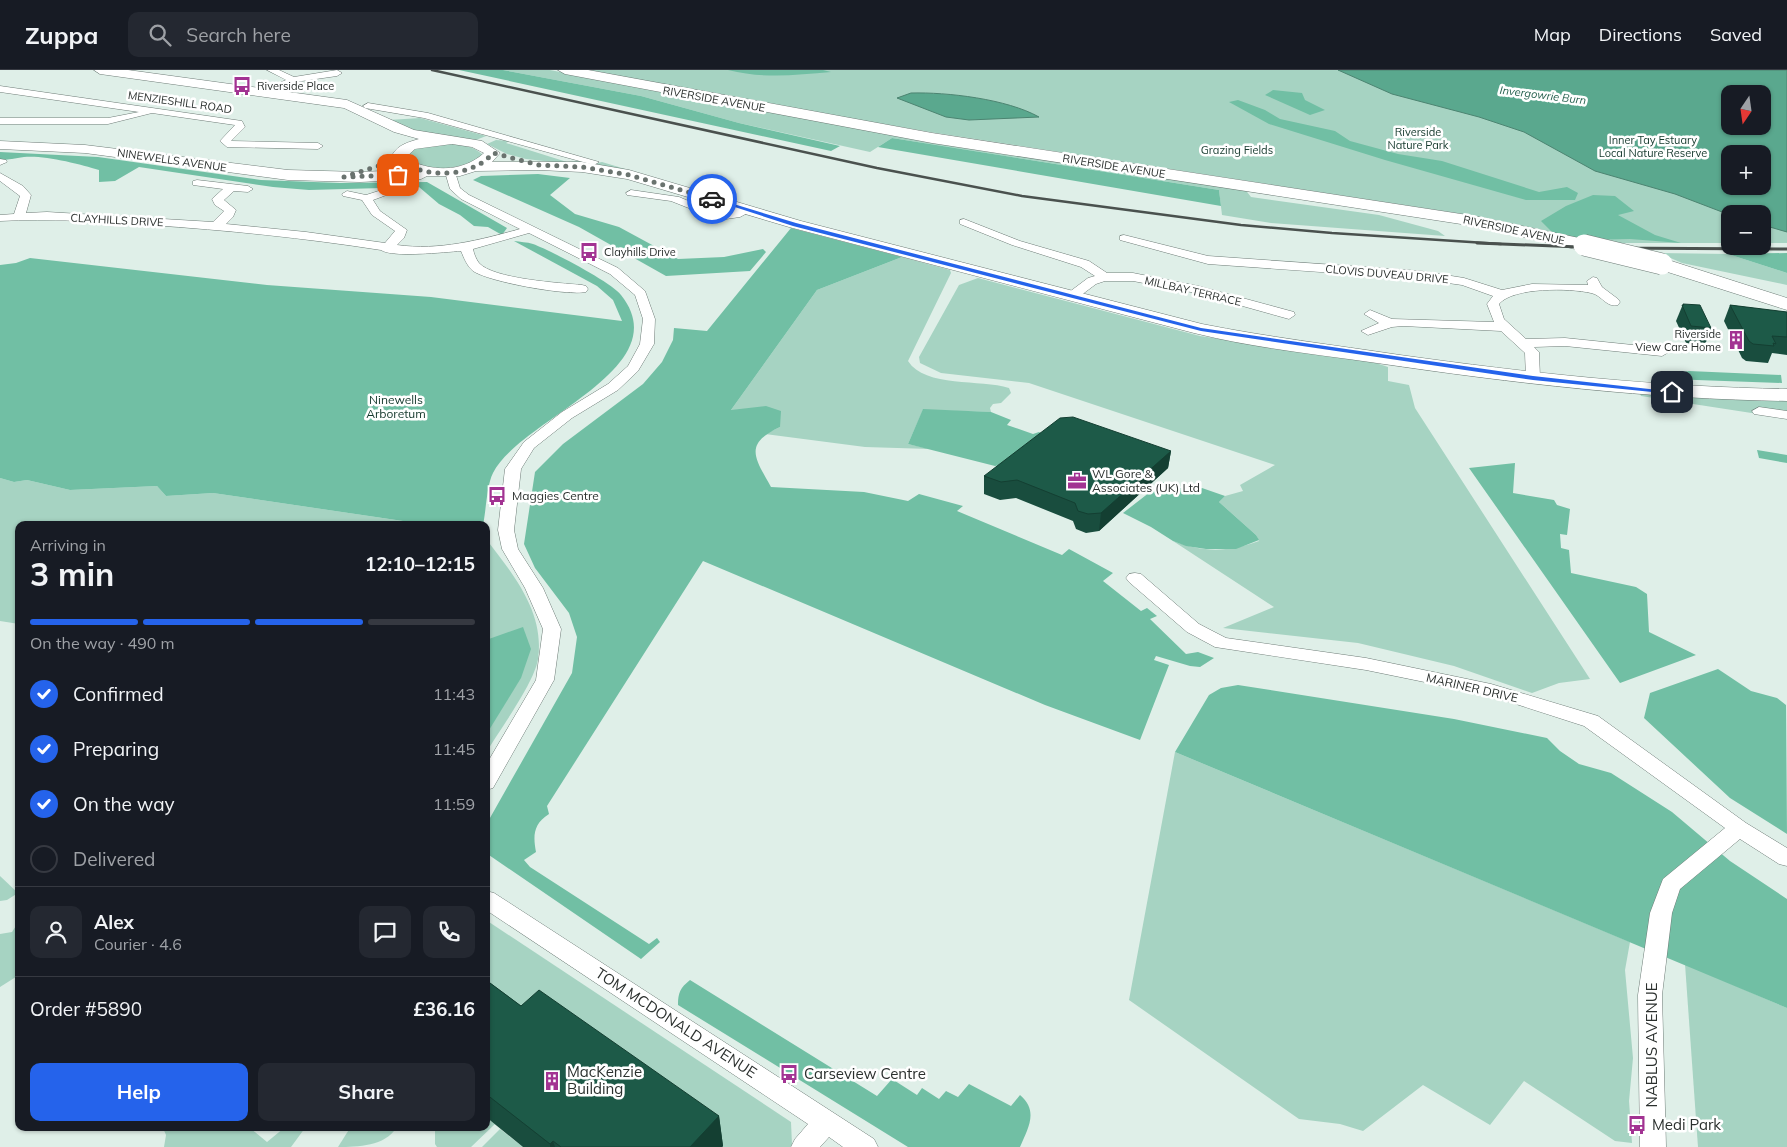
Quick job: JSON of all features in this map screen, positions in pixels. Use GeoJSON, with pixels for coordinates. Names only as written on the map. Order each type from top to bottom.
{"type":"FeatureCollection","features":[{"type":"Feature","properties":{"kind":"main road","name":"RIVERSIDE AVENUE"},"geometry":{"type":"LineString","coordinates":[[565,70],[923,137],[1474,221],[1662,264],[1787,298]]}},
{"type":"Feature","properties":{"kind":"main road","name":"RIVERSIDE AVENUE"},"geometry":{"type":"LineString","coordinates":[[1662,264],[1787,304]]}},
{"type":"Feature","properties":{"kind":"street"},"geometry":{"type":"LineString","coordinates":[[100,70],[347,104],[394,128],[447,141],[475,144],[493,153],[539,165]]}},
{"type":"Feature","properties":{"kind":"street"},"geometry":{"type":"LineString","coordinates":[[272,70],[293,80]]}},
{"type":"Feature","properties":{"kind":"street"},"geometry":{"type":"LineString","coordinates":[[265,92],[293,80],[337,73]]}},
{"type":"Feature","properties":{"kind":"street","name":"MENZIESHILL ROAD"},"geometry":{"type":"LineString","coordinates":[[0,88],[239,124],[240,127],[225,140],[227,144],[317,146]]}},
{"type":"Feature","properties":{"kind":"street"},"geometry":{"type":"LineString","coordinates":[[368,106],[425,115],[594,162]]}},
{"type":"Feature","properties":{"kind":"street"},"geometry":{"type":"LineString","coordinates":[[0,121],[108,121],[137,116],[155,110]]}},
{"type":"Feature","properties":{"kind":"street"},"geometry":{"type":"LineString","coordinates":[[376,118],[425,115]]}},
{"type":"Feature","properties":{"kind":"street"},"geometry":{"type":"LineString","coordinates":[[394,128],[399,156],[406,167],[443,172],[476,167],[539,165],[582,167],[629,175],[749,209],[794,224],[1226,334],[1533,378],[1672,392],[1787,395]]}},
{"type":"Feature","properties":{"kind":"street"},"geometry":{"type":"LineString","coordinates":[[475,144],[500,136]]}},
{"type":"Feature","properties":{"kind":"street","name":"NINEWELLS AVENUE"},"geometry":{"type":"LineString","coordinates":[[344,177],[399,156],[413,146],[447,141]]}},
{"type":"Feature","properties":{"kind":"street","name":"NINEWELLS AVENUE"},"geometry":{"type":"LineString","coordinates":[[0,145],[85,149],[242,171],[288,175],[344,177],[443,172]]}},
{"type":"Feature","properties":{"kind":"street"},"geometry":{"type":"LineString","coordinates":[[476,167],[487,161],[493,153]]}},
{"type":"Feature","properties":{"kind":"street"},"geometry":{"type":"LineString","coordinates":[[443,172],[454,189],[459,193],[614,270],[641,294],[649,319],[647,344],[633,368],[613,386],[567,415],[529,445],[513,469],[506,530],[510,549],[534,588],[552,629],[545,680],[490,776]]}},
{"type":"Feature","properties":{"kind":"street"},"geometry":{"type":"LineString","coordinates":[[0,176],[19,188],[26,195],[25,203],[19,216]]}},
{"type":"Feature","properties":{"kind":"street"},"geometry":{"type":"LineString","coordinates":[[198,183],[248,189]]}},
{"type":"Feature","properties":{"kind":"street"},"geometry":{"type":"LineString","coordinates":[[216,226],[229,215],[230,210],[219,203],[218,199],[230,188]]}},
{"type":"Feature","properties":{"kind":"street"},"geometry":{"type":"LineString","coordinates":[[347,194],[367,198],[388,191]]}},
{"type":"Feature","properties":{"kind":"street"},"geometry":{"type":"LineString","coordinates":[[631,193],[680,200],[720,218],[732,217],[749,209]]}},
{"type":"Feature","properties":{"kind":"street"},"geometry":{"type":"LineString","coordinates":[[367,198],[374,211],[401,230],[398,238],[386,249]]}},
{"type":"Feature","properties":{"kind":"street","name":"CLAYHILLS DRIVE"},"geometry":{"type":"LineString","coordinates":[[0,218],[19,216],[216,226],[412,251],[466,247],[534,229]]}},
{"type":"Feature","properties":{"kind":"street"},"geometry":{"type":"LineString","coordinates":[[714,228],[720,218]]}},
{"type":"Feature","properties":{"kind":"street"},"geometry":{"type":"LineString","coordinates":[[964,222],[1086,264],[1104,277]]}},
{"type":"Feature","properties":{"kind":"street"},"geometry":{"type":"LineString","coordinates":[[971,238],[987,231]]}},
{"type":"Feature","properties":{"kind":"street","name":"CLOVIS DUVEAU DRIVE"},"geometry":{"type":"LineString","coordinates":[[1124,238],[1186,256],[1270,266],[1420,275],[1464,282],[1502,294]]}},
{"type":"Feature","properties":{"kind":"street"},"geometry":{"type":"LineString","coordinates":[[466,247],[470,260],[478,268],[489,273],[555,286],[582,289]]}},
{"type":"Feature","properties":{"kind":"street"},"geometry":{"type":"LineString","coordinates":[[1270,266],[1271,279]]}},
{"type":"Feature","properties":{"kind":"street"},"geometry":{"type":"LineString","coordinates":[[555,286],[565,276]]}},
{"type":"Feature","properties":{"kind":"street","name":"MILLBAY TERRACE"},"geometry":{"type":"LineString","coordinates":[[1072,296],[1092,281],[1104,277],[1133,277],[1198,290],[1289,315]]}},
{"type":"Feature","properties":{"kind":"street"},"geometry":{"type":"LineString","coordinates":[[1533,378],[1532,352],[1496,317],[1493,308],[1495,301],[1502,294],[1526,288],[1594,285],[1614,302]]}},
{"type":"Feature","properties":{"kind":"street"},"geometry":{"type":"LineString","coordinates":[[1370,314],[1390,324]]}},
{"type":"Feature","properties":{"kind":"street"},"geometry":{"type":"LineString","coordinates":[[1368,331],[1403,322],[1506,327]]}},
{"type":"Feature","properties":{"kind":"street"},"geometry":{"type":"LineString","coordinates":[[1524,343],[1617,342],[1662,352]]}},
{"type":"Feature","properties":{"kind":"street"},"geometry":{"type":"LineString","coordinates":[[1759,411],[1787,415]]}},
{"type":"Feature","properties":{"kind":"street","name":"MARINER DRIVE"},"geometry":{"type":"LineString","coordinates":[[1135,578],[1194,628],[1221,643],[1366,664],[1453,682],[1501,693],[1591,721],[1739,828],[1787,858]]}},
{"type":"Feature","properties":{"kind":"street","name":"NABLUS AVENUE"},"geometry":{"type":"LineString","coordinates":[[1653,1147],[1650,995],[1661,912],[1671,886],[1739,828]]}},
{"type":"Feature","properties":{"kind":"street","name":"TOM MCDONALD AVENUE"},"geometry":{"type":"LineString","coordinates":[[490,902],[865,1147]]}},
{"type":"Feature","properties":{"kind":"street"},"geometry":{"type":"LineString","coordinates":[[804,1147],[826,1122]]}},
{"type":"Feature","properties":{"kind":"green space"},"geometry":{"type":"Polygon","coordinates":[[[459,70],[503,70],[641,96],[739,123],[840,146],[831,151],[459,70]]]}},
{"type":"Feature","properties":{"kind":"green space"},"geometry":{"type":"Polygon","coordinates":[[[503,70],[550,70],[684,96],[1244,188],[1251,197],[1379,215],[1438,231],[1445,236],[1271,223],[1222,215],[1219,190],[892,138],[870,152],[739,123],[641,96],[503,70]]]}},
{"type":"Feature","properties":{"kind":"green space","name":"Riverside Nature Park"},"geometry":{"type":"Polygon","coordinates":[[[589,70],[1787,70],[1787,243],[1771,243],[1771,205],[1721,205],[1721,243],[1599,243],[1469,215],[936,133],[760,103],[589,70]]]}},
{"type":"Feature","properties":{"kind":"green space"},"geometry":{"type":"Polygon","coordinates":[[[728,70],[823,70],[831,72],[754,75],[728,70]]]}},
{"type":"Feature","properties":{"kind":"green space"},"geometry":{"type":"Polygon","coordinates":[[[1273,90],[1302,93],[1305,100],[1325,110],[1310,115],[1265,95],[1273,90]]]}},
{"type":"Feature","properties":{"kind":"green space"},"geometry":{"type":"Polygon","coordinates":[[[1238,100],[1265,110],[1280,119],[1335,131],[1350,141],[1398,154],[1442,161],[1539,192],[1567,187],[1578,193],[1575,200],[1526,200],[1385,160],[1269,124],[1229,102],[1238,100]]]}},
{"type":"Feature","properties":{"kind":"green space"},"geometry":{"type":"Polygon","coordinates":[[[420,118],[486,136],[476,140],[407,129],[389,120],[420,118]]]}},
{"type":"Feature","properties":{"kind":"green space"},"geometry":{"type":"Polygon","coordinates":[[[892,138],[1219,190],[1221,206],[878,147],[892,138]]]}},
{"type":"Feature","properties":{"kind":"green space"},"geometry":{"type":"Polygon","coordinates":[[[496,140],[509,141],[506,143],[567,162],[578,161],[590,164],[602,162],[632,171],[526,159],[507,154],[487,144],[496,140]]]}},
{"type":"Feature","properties":{"kind":"green space"},"geometry":{"type":"Polygon","coordinates":[[[444,143],[470,147],[483,155],[479,161],[450,168],[434,168],[406,161],[406,155],[414,149],[444,143]]]}},
{"type":"Feature","properties":{"kind":"green space"},"geometry":{"type":"Polygon","coordinates":[[[0,152],[98,157],[261,180],[340,183],[427,182],[507,228],[502,235],[488,227],[474,226],[460,215],[439,204],[419,187],[309,190],[273,187],[139,167],[115,181],[99,182],[99,170],[41,157],[0,160],[0,152]]]}},
{"type":"Feature","properties":{"kind":"green space"},"geometry":{"type":"Polygon","coordinates":[[[538,174],[570,178],[550,195],[575,214],[619,227],[678,259],[724,257],[763,249],[766,252],[750,271],[666,276],[579,227],[473,180],[481,176],[538,174]]]}},
{"type":"Feature","properties":{"kind":"green space"},"geometry":{"type":"Polygon","coordinates":[[[1593,195],[1615,196],[1634,211],[1618,215],[1655,235],[1681,243],[1630,239],[1583,240],[1553,233],[1541,221],[1566,206],[1593,195]]]}},
{"type":"Feature","properties":{"kind":"green space"},"geometry":{"type":"Polygon","coordinates":[[[791,228],[902,257],[817,290],[731,410],[766,406],[781,411],[780,427],[761,439],[756,452],[760,468],[771,487],[864,492],[908,501],[919,494],[963,506],[957,511],[1062,555],[1069,549],[1113,573],[1103,581],[1141,611],[1147,608],[1157,616],[1150,619],[1186,654],[1198,652],[1214,658],[1200,667],[1156,656],[1154,660],[1169,665],[1140,740],[1045,705],[703,561],[547,806],[549,814],[540,822],[535,831],[536,852],[524,860],[530,867],[649,944],[657,938],[660,942],[641,959],[490,856],[490,818],[572,673],[577,637],[569,613],[535,568],[524,544],[535,472],[563,444],[643,384],[662,362],[673,340],[674,328],[707,331],[791,228]]]}},
{"type":"Feature","properties":{"kind":"green space","name":"Ninewells Arboretum"},"geometry":{"type":"Polygon","coordinates":[[[514,241],[531,243],[541,247],[605,282],[621,295],[634,322],[630,346],[614,370],[589,392],[509,453],[493,473],[484,521],[403,521],[213,493],[166,496],[157,486],[70,490],[27,480],[14,482],[0,478],[0,265],[16,263],[30,258],[267,285],[431,297],[622,321],[613,300],[597,286],[514,241]]]}},
{"type":"Feature","properties":{"kind":"green space"},"geometry":{"type":"Polygon","coordinates":[[[1659,253],[1731,255],[1787,273],[1787,285],[1682,263],[1659,253]]]}},
{"type":"Feature","properties":{"kind":"green space"},"geometry":{"type":"Polygon","coordinates":[[[1771,253],[1787,253],[1787,273],[1731,255],[1771,255],[1771,253]]]}},
{"type":"Feature","properties":{"kind":"green space"},"geometry":{"type":"Polygon","coordinates":[[[902,257],[950,270],[951,273],[908,361],[916,370],[940,379],[1009,388],[1011,393],[1001,403],[993,404],[990,408],[991,412],[923,410],[908,444],[930,449],[865,447],[765,434],[780,427],[731,410],[817,290],[902,257]]]}},
{"type":"Feature","properties":{"kind":"green space"},"geometry":{"type":"Polygon","coordinates":[[[978,278],[1200,336],[1373,362],[1388,367],[1388,381],[1409,385],[1415,408],[1590,679],[1559,683],[1532,693],[1454,666],[1358,643],[1223,628],[1274,607],[1173,541],[1196,548],[1216,550],[1248,545],[1259,541],[1256,535],[1219,502],[1225,496],[1243,491],[1240,485],[1275,465],[1029,383],[941,373],[920,363],[919,357],[959,285],[978,278]]]}},
{"type":"Feature","properties":{"kind":"green space"},"geometry":{"type":"Polygon","coordinates":[[[1689,371],[1781,375],[1782,383],[1669,379],[1667,375],[1689,371]]]}},
{"type":"Feature","properties":{"kind":"green space"},"geometry":{"type":"Polygon","coordinates":[[[1640,394],[1787,401],[1787,412],[1771,416],[1641,396],[1640,394]]]}},
{"type":"Feature","properties":{"kind":"green space"},"geometry":{"type":"Polygon","coordinates":[[[923,409],[991,412],[1011,420],[1007,425],[1033,434],[1039,432],[1046,435],[1000,465],[995,466],[908,444],[923,409]]]}},
{"type":"Feature","properties":{"kind":"green space"},"geometry":{"type":"Polygon","coordinates":[[[1757,450],[1787,455],[1787,463],[1759,458],[1757,450]]]}},
{"type":"Feature","properties":{"kind":"green space"},"geometry":{"type":"Polygon","coordinates":[[[1515,463],[1513,493],[1554,500],[1557,505],[1570,509],[1567,535],[1560,534],[1561,548],[1569,550],[1571,573],[1636,587],[1647,594],[1649,632],[1696,655],[1620,683],[1469,468],[1515,463]]]}},
{"type":"Feature","properties":{"kind":"green space"},"geometry":{"type":"Polygon","coordinates":[[[0,478],[14,482],[27,480],[70,490],[157,486],[166,496],[213,493],[403,521],[15,521],[15,623],[0,621],[0,478]]]}},
{"type":"Feature","properties":{"kind":"green space"},"geometry":{"type":"Polygon","coordinates":[[[1163,482],[1192,492],[1202,488],[1225,496],[1219,502],[1256,535],[1259,540],[1236,549],[1206,549],[1186,546],[1173,541],[1123,513],[1163,482]]]}},
{"type":"Feature","properties":{"kind":"green space"},"geometry":{"type":"Polygon","coordinates":[[[490,544],[525,594],[537,625],[538,659],[530,681],[490,747],[490,544]]]}},
{"type":"Feature","properties":{"kind":"green space"},"geometry":{"type":"Polygon","coordinates":[[[523,627],[531,649],[521,678],[490,728],[490,639],[523,627]]]}},
{"type":"Feature","properties":{"kind":"green space"},"geometry":{"type":"Polygon","coordinates":[[[1718,669],[1751,691],[1777,698],[1786,705],[1787,834],[1730,798],[1644,718],[1650,693],[1718,669]]]}},
{"type":"Feature","properties":{"kind":"green space"},"geometry":{"type":"Polygon","coordinates":[[[1238,685],[1454,719],[1547,738],[1560,751],[1579,764],[1611,773],[1672,812],[1730,861],[1787,899],[1787,1008],[1175,752],[1209,695],[1221,688],[1238,685]]]}},
{"type":"Feature","properties":{"kind":"green space"},"geometry":{"type":"Polygon","coordinates":[[[1175,752],[1630,942],[1625,970],[1633,1058],[1629,1101],[1632,1143],[1615,1141],[1524,1081],[1490,1125],[1423,1085],[1363,1131],[1340,1124],[1299,1119],[1129,1000],[1175,752]]]}},
{"type":"Feature","properties":{"kind":"green space"},"geometry":{"type":"Polygon","coordinates":[[[0,876],[15,890],[15,895],[7,900],[0,901],[0,876]]]}},
{"type":"Feature","properties":{"kind":"green space"},"geometry":{"type":"Polygon","coordinates":[[[490,923],[791,1122],[792,1145],[790,1147],[722,1147],[490,1006],[490,923]]]}},
{"type":"Feature","properties":{"kind":"green space"},"geometry":{"type":"Polygon","coordinates":[[[15,927],[15,978],[0,987],[0,934],[12,932],[15,927]]]}},
{"type":"Feature","properties":{"kind":"green space"},"geometry":{"type":"Polygon","coordinates":[[[1685,964],[1787,1008],[1787,1147],[1698,1147],[1685,964]]]}},
{"type":"Feature","properties":{"kind":"green space"},"geometry":{"type":"Polygon","coordinates":[[[690,980],[877,1096],[892,1079],[917,1095],[922,1088],[939,1099],[946,1091],[958,1097],[969,1084],[1011,1106],[1020,1095],[1029,1107],[1030,1120],[1020,1147],[908,1147],[678,1005],[680,991],[690,980]]]}},
{"type":"Feature","properties":{"kind":"green space"},"geometry":{"type":"Polygon","coordinates":[[[490,1121],[495,1124],[490,1129],[490,1121]]]}},
{"type":"Feature","properties":{"kind":"green space"},"geometry":{"type":"Polygon","coordinates":[[[500,1129],[523,1147],[482,1147],[500,1129]]]}},
{"type":"Feature","properties":{"kind":"green space"},"geometry":{"type":"Polygon","coordinates":[[[164,1131],[254,1131],[267,1142],[280,1131],[303,1131],[291,1147],[164,1147],[166,1135],[164,1131]]]}},
{"type":"Feature","properties":{"kind":"green space"},"geometry":{"type":"Polygon","coordinates":[[[348,1131],[394,1131],[385,1139],[378,1142],[354,1147],[338,1147],[348,1131]]]}},
{"type":"Feature","properties":{"kind":"green space"},"geometry":{"type":"Polygon","coordinates":[[[435,1131],[488,1131],[471,1147],[437,1147],[435,1144],[435,1131]]]}},
{"type":"Feature","properties":{"kind":"water","name":"Inner Tay Estuary Local Nature Reserve"},"geometry":{"type":"Polygon","coordinates":[[[1338,70],[1787,70],[1787,232],[1771,227],[1771,205],[1721,205],[1721,212],[1675,194],[1595,171],[1524,132],[1479,117],[1392,94],[1338,70]]]}},
{"type":"Feature","properties":{"kind":"water"},"geometry":{"type":"Polygon","coordinates":[[[911,93],[959,95],[994,101],[1039,117],[969,120],[946,117],[897,98],[911,93]]]}},
{"type":"Feature","properties":{"kind":"building"},"geometry":{"type":"Polygon","coordinates":[[[1683,304],[1700,305],[1711,328],[1691,326],[1683,304]]]}},
{"type":"Feature","properties":{"kind":"building"},"geometry":{"type":"Polygon","coordinates":[[[1730,305],[1787,312],[1787,337],[1772,336],[1776,344],[1773,343],[1774,346],[1753,344],[1749,341],[1730,305]]]}},
{"type":"Feature","properties":{"kind":"building","name":"WL Gore & Associates (UK) Ltd"},"geometry":{"type":"Polygon","coordinates":[[[1073,417],[1171,451],[1101,513],[1088,514],[1078,511],[1075,503],[1017,480],[1001,482],[984,476],[1060,418],[1073,417]]]}},
{"type":"Feature","properties":{"kind":"building","name":"MacKenzie Building"},"geometry":{"type":"Polygon","coordinates":[[[490,983],[521,1006],[539,990],[719,1116],[690,1147],[561,1147],[553,1141],[550,1144],[490,1097],[490,983]]]}},
{"type":"Feature","properties":{"kind":"railway"},"geometry":{"type":"LineString","coordinates":[[432,70],[877,168],[1022,196],[1241,225],[1499,244]]}},
{"type":"Feature","properties":{"kind":"railway"},"geometry":{"type":"LineString","coordinates":[[1477,243],[1499,244]]}},
{"type":"Feature","properties":{"kind":"railway"},"geometry":{"type":"LineString","coordinates":[[1499,244],[1604,248],[1787,249]]}},
{"type":"Feature","properties":{"kind":"way so far"},"geometry":{"type":"LineString","coordinates":[[398,175],[344,177],[397,160],[406,167],[420,171],[436,173],[464,171],[487,161],[493,153],[539,165],[582,167],[629,175],[712,199]]}},
{"type":"Feature","properties":{"kind":"place","name":"Riverside Place"},"geometry":{"type":"Point","coordinates":[242,86]}},
{"type":"Feature","properties":{"kind":"place","name":"Clayhills Drive"},"geometry":{"type":"Point","coordinates":[589,252]}},
{"type":"Feature","properties":{"kind":"place","name":"Riverside View Care Home"},"geometry":{"type":"Point","coordinates":[1736,340]}},
{"type":"Feature","properties":{"kind":"place","name":"WL Gore & Associates (UK) Ltd"},"geometry":{"type":"Point","coordinates":[1077,481]}},
{"type":"Feature","properties":{"kind":"place","name":"Maggies Centre"},"geometry":{"type":"Point","coordinates":[497,496]}},
{"type":"Feature","properties":{"kind":"place","name":"Carseview Centre"},"geometry":{"type":"Point","coordinates":[789,1074]}},
{"type":"Feature","properties":{"kind":"place","name":"MacKenzie Building"},"geometry":{"type":"Point","coordinates":[552,1081]}},
{"type":"Feature","properties":{"kind":"place","name":"Medi Park"},"geometry":{"type":"Point","coordinates":[1637,1125]}},
{"type":"Feature","properties":{"kind":"route"},"geometry":{"type":"LineString","coordinates":[[712,199],[794,224],[1201,329],[1251,338],[1533,378],[1607,387],[1672,392]]}},
{"type":"Feature","properties":{"kind":"water label","name":"Invergowrie Burn"},"geometry":{"type":"Point","coordinates":[1543,95]}},
{"type":"Feature","properties":{"kind":"park label","name":"Grazing Fields"},"geometry":{"type":"Point","coordinates":[1237,150]}}]}
